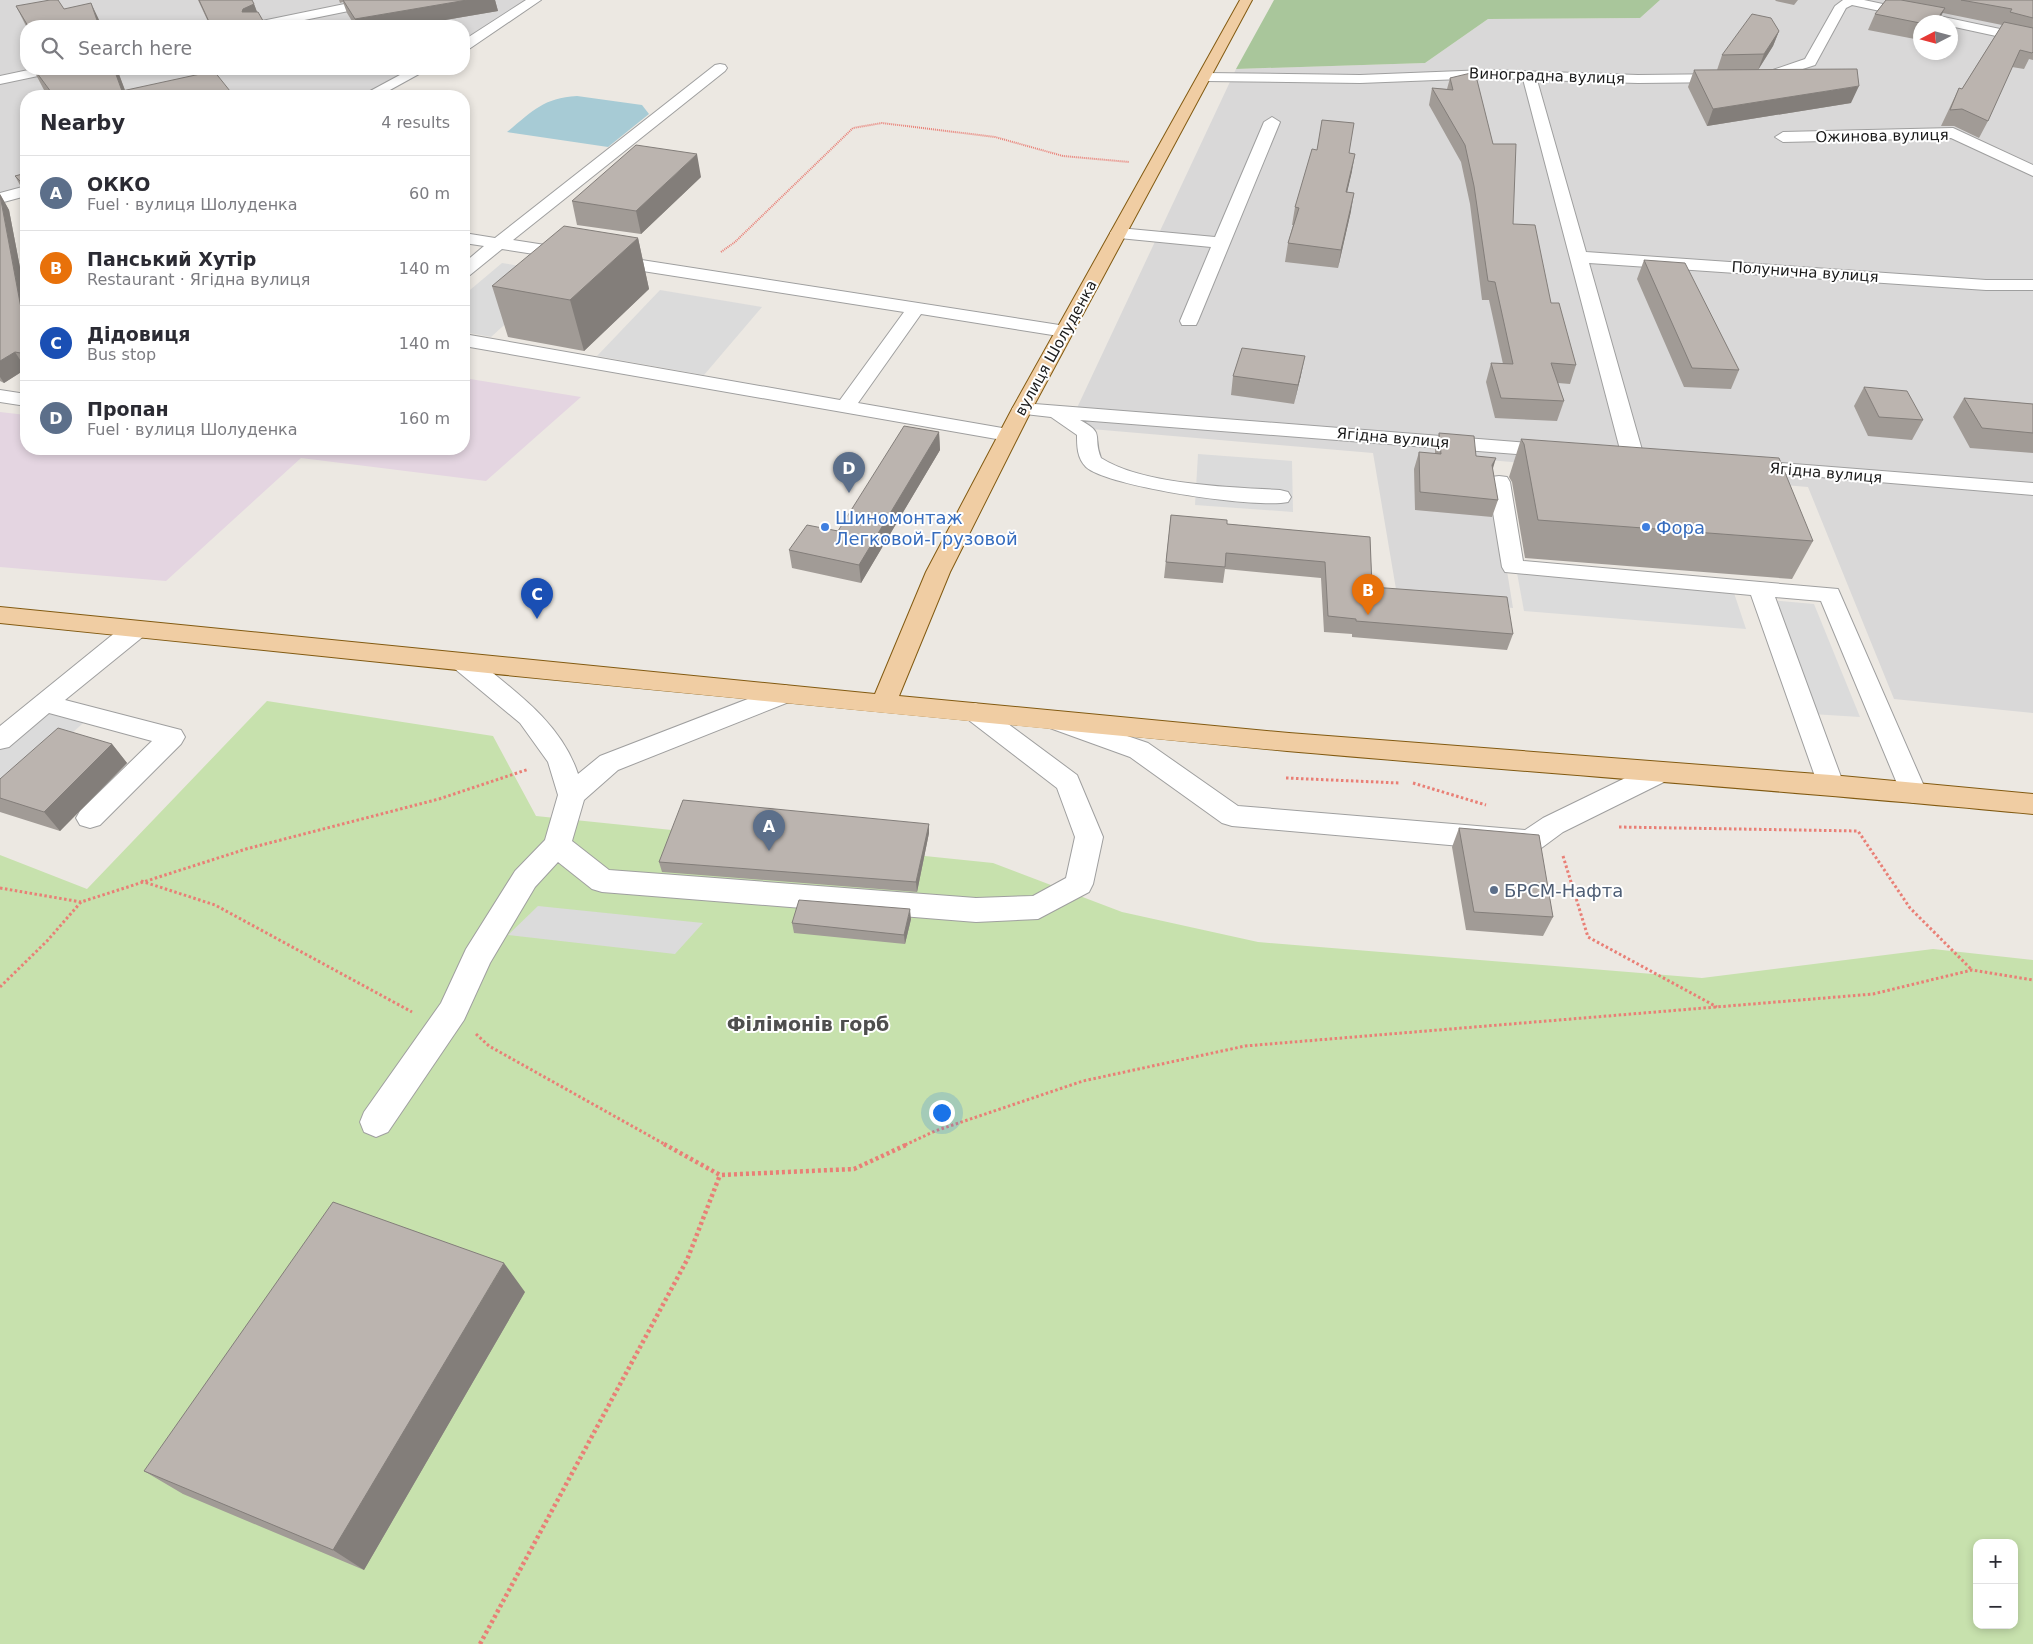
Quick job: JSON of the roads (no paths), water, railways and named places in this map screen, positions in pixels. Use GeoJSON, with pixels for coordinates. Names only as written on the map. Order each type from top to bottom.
{"type":"FeatureCollection","features":[{"type":"Feature","properties":{"kind":"main road","name":"вулиця Шолуденка"},"geometry":{"type":"LineString","coordinates":[[883,704],[938,572],[1008,435],[1246,0]]}},
{"type":"Feature","properties":{"kind":"main road"},"geometry":{"type":"LineString","coordinates":[[0,615],[464,664],[1289,742],[1831,785],[2033,804]]}},
{"type":"Feature","properties":{"kind":"street"},"geometry":{"type":"LineString","coordinates":[[286,20],[383,0]]}},
{"type":"Feature","properties":{"kind":"street"},"geometry":{"type":"LineString","coordinates":[[470,42],[535,0]]}},
{"type":"Feature","properties":{"kind":"street"},"geometry":{"type":"LineString","coordinates":[[1851,1],[2033,40]]}},
{"type":"Feature","properties":{"kind":"street","name":"Виноградна вулиця"},"geometry":{"type":"LineString","coordinates":[[1205,77],[1360,79],[1463,74],[1666,79],[1772,75],[1810,62],[1841,6],[1851,1]]}},
{"type":"Feature","properties":{"kind":"street"},"geometry":{"type":"LineString","coordinates":[[470,263],[497,244],[720,68]]}},
{"type":"Feature","properties":{"kind":"street"},"geometry":{"type":"LineString","coordinates":[[0,80],[24,75]]}},
{"type":"Feature","properties":{"kind":"street"},"geometry":{"type":"LineString","coordinates":[[380,90],[409,75]]}},
{"type":"Feature","properties":{"kind":"street"},"geometry":{"type":"LineString","coordinates":[[1529,76],[1632,457]]}},
{"type":"Feature","properties":{"kind":"street"},"geometry":{"type":"LineString","coordinates":[[1189,321],[1272,122]]}},
{"type":"Feature","properties":{"kind":"street","name":"Ожинова вулиця"},"geometry":{"type":"LineString","coordinates":[[1783,137],[1953,133],[2033,171]]}},
{"type":"Feature","properties":{"kind":"street"},"geometry":{"type":"LineString","coordinates":[[0,198],[20,193]]}},
{"type":"Feature","properties":{"kind":"street"},"geometry":{"type":"LineString","coordinates":[[1119,233],[1221,244]]}},
{"type":"Feature","properties":{"kind":"street"},"geometry":{"type":"LineString","coordinates":[[470,239],[1065,331]]}},
{"type":"Feature","properties":{"kind":"street","name":"Полунична вулиця"},"geometry":{"type":"LineString","coordinates":[[1577,257],[1976,284],[2033,286]]}},
{"type":"Feature","properties":{"kind":"street"},"geometry":{"type":"LineString","coordinates":[[846,406],[916,308]]}},
{"type":"Feature","properties":{"kind":"street"},"geometry":{"type":"LineString","coordinates":[[470,341],[1008,435]]}},
{"type":"Feature","properties":{"kind":"street"},"geometry":{"type":"LineString","coordinates":[[0,396],[20,399]]}},
{"type":"Feature","properties":{"kind":"street","name":"Ягідна вулиця"},"geometry":{"type":"LineString","coordinates":[[1022,408],[1573,452]]}},
{"type":"Feature","properties":{"kind":"street"},"geometry":{"type":"LineString","coordinates":[[1056,411],[1064,419],[1087,432],[1087,452],[1093,462],[1106,473],[1196,490],[1280,498]]}},
{"type":"Feature","properties":{"kind":"street","name":"Ягідна вулиця"},"geometry":{"type":"LineString","coordinates":[[1720,464],[2033,489]]}},
{"type":"Feature","properties":{"kind":"street"},"geometry":{"type":"LineString","coordinates":[[1499,482],[1513,567],[1830,594],[1914,793]]}},
{"type":"Feature","properties":{"kind":"street"},"geometry":{"type":"LineString","coordinates":[[1760,588],[1831,785]]}},
{"type":"Feature","properties":{"kind":"street"},"geometry":{"type":"LineString","coordinates":[[0,740],[42,703],[136,629]]}},
{"type":"Feature","properties":{"kind":"street"},"geometry":{"type":"LineString","coordinates":[[464,664],[530,717],[560,759],[572,795]]}},
{"type":"Feature","properties":{"kind":"street"},"geometry":{"type":"LineString","coordinates":[[376,1122],[453,1011],[477,958],[525,879],[557,845],[572,795],[609,763],[785,694]]}},
{"type":"Feature","properties":{"kind":"street"},"geometry":{"type":"LineString","coordinates":[[42,703],[172,737],[90,818]]}},
{"type":"Feature","properties":{"kind":"street"},"geometry":{"type":"LineString","coordinates":[[557,845],[602,882],[976,910],[1038,907],[1079,884],[1089,837],[1068,782],[975,712]]}},
{"type":"Feature","properties":{"kind":"street"},"geometry":{"type":"LineString","coordinates":[[1050,718],[1139,750],[1232,816],[1530,840],[1553,825],[1661,772]]}},
{"type":"Feature","properties":{"kind":"water"},"geometry":{"type":"Polygon","coordinates":[[[577,96],[642,105],[649,114],[608,147],[507,132],[539,107],[565,97],[577,96]]]}},
{"type":"Feature","properties":{"kind":"place","name":"Пропан"},"geometry":{"type":"Point","coordinates":[849,493]}},
{"type":"Feature","properties":{"kind":"place","name":"Шиномонтаж Легковой-Грузовой"},"geometry":{"type":"Point","coordinates":[825,527]}},
{"type":"Feature","properties":{"kind":"place","name":"Фора"},"geometry":{"type":"Point","coordinates":[1646,527]}},
{"type":"Feature","properties":{"kind":"place","name":"Панський Хутір"},"geometry":{"type":"Point","coordinates":[1368,615]}},
{"type":"Feature","properties":{"kind":"place","name":"Дідовиця"},"geometry":{"type":"Point","coordinates":[537,619]}},
{"type":"Feature","properties":{"kind":"place","name":"ОККО"},"geometry":{"type":"Point","coordinates":[769,851]}},
{"type":"Feature","properties":{"kind":"place","name":"БРСМ-Нафта"},"geometry":{"type":"Point","coordinates":[1494,890]}},
{"type":"Feature","properties":{"kind":"district","name":"Філімонів горб"},"geometry":{"type":"Point","coordinates":[808,1024]}}]}
